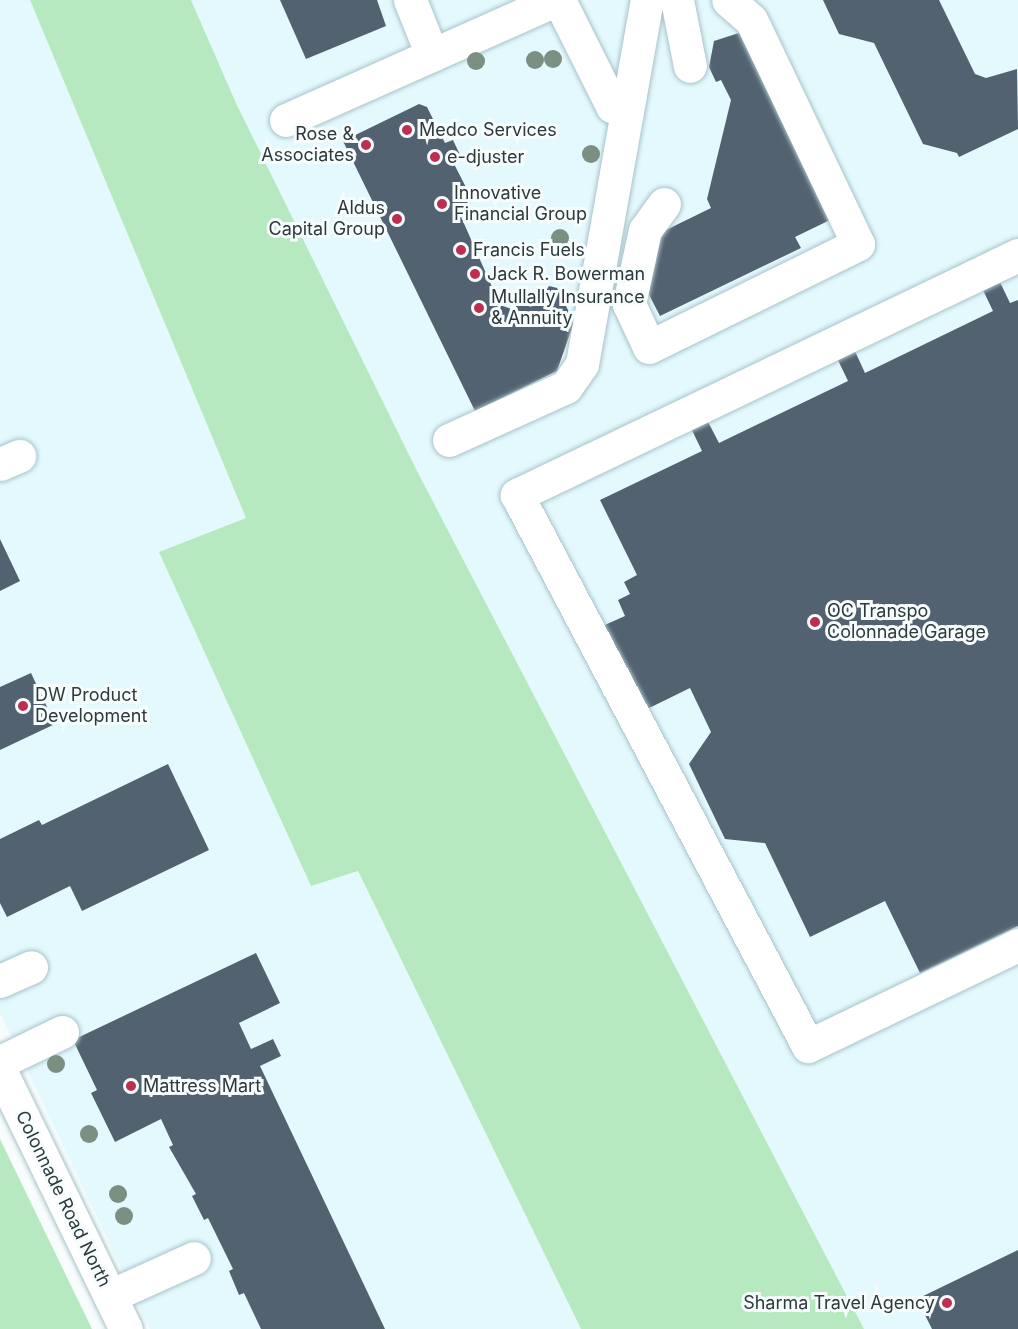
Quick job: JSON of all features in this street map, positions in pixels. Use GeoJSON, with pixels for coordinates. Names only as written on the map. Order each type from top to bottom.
{"type":"FeatureCollection","features":[{"type":"Feature","properties":{"kind":"street"},"geometry":{"type":"LineString","coordinates":[[410,0],[432,55]]}},
{"type":"Feature","properties":{"kind":"street"},"geometry":{"type":"LineString","coordinates":[[286,120],[557,0],[612,106],[626,110]]}},
{"type":"Feature","properties":{"kind":"street"},"geometry":{"type":"LineString","coordinates":[[449,440],[566,387],[582,364],[647,0]]}},
{"type":"Feature","properties":{"kind":"street"},"geometry":{"type":"LineString","coordinates":[[677,0],[690,66]]}},
{"type":"Feature","properties":{"kind":"street"},"geometry":{"type":"LineString","coordinates":[[664,204],[645,230],[629,304],[649,347],[858,244],[751,20],[728,0]]}},
{"type":"Feature","properties":{"kind":"street"},"geometry":{"type":"LineString","coordinates":[[1018,255],[517,495],[808,1046],[1018,945]]}},
{"type":"Feature","properties":{"kind":"street"},"geometry":{"type":"LineString","coordinates":[[0,981],[31,967]]}},
{"type":"Feature","properties":{"kind":"street"},"geometry":{"type":"LineString","coordinates":[[0,1062],[62,1032]]}},
{"type":"Feature","properties":{"kind":"street","name":"Colonnade Road North"},"geometry":{"type":"LineString","coordinates":[[0,1070],[126,1329]]}},
{"type":"Feature","properties":{"kind":"street"},"geometry":{"type":"LineString","coordinates":[[110,1296],[194,1258]]}},
{"type":"Feature","properties":{"kind":"shaded area"},"geometry":{"type":"Polygon","coordinates":[[[0,0],[30,0],[246,518],[160,552],[311,886],[357,870],[581,1329],[150,1329],[0,1013],[0,0]]]}},
{"type":"Feature","properties":{"kind":"shaded area"},"geometry":{"type":"Polygon","coordinates":[[[191,0],[1018,0],[1018,1329],[864,1329],[416,469],[236,103],[191,0]]]}},
{"type":"Feature","properties":{"kind":"green space"},"geometry":{"type":"Polygon","coordinates":[[[30,0],[191,0],[236,103],[416,469],[864,1329],[581,1329],[358,871],[311,886],[159,552],[246,518],[30,0]]]}},
{"type":"Feature","properties":{"kind":"green space"},"geometry":{"type":"Polygon","coordinates":[[[0,1139],[92,1329],[0,1329],[0,1139]]]}},
{"type":"Feature","properties":{"kind":"building"},"geometry":{"type":"Polygon","coordinates":[[[280,0],[377,0],[386,26],[306,59],[280,0]]]}},
{"type":"Feature","properties":{"kind":"building"},"geometry":{"type":"Polygon","coordinates":[[[823,0],[939,0],[975,74],[986,78],[1017,69],[1018,129],[959,157],[957,153],[923,144],[874,43],[839,34],[823,0]]]}},
{"type":"Feature","properties":{"kind":"building"},"geometry":{"type":"Polygon","coordinates":[[[742,32],[832,219],[795,237],[801,248],[660,316],[646,289],[656,231],[664,227],[666,230],[711,208],[707,199],[731,100],[721,80],[716,82],[709,67],[714,41],[742,32]]]}},
{"type":"Feature","properties":{"kind":"building"},"geometry":{"type":"Polygon","coordinates":[[[419,104],[427,107],[445,143],[453,140],[461,157],[453,162],[472,199],[458,210],[500,305],[514,310],[518,301],[522,304],[546,291],[549,286],[557,288],[574,322],[557,371],[475,411],[343,141],[419,104]]]}},
{"type":"Feature","properties":{"kind":"building","name":"OC Transpo Colonnade Garage"},"geometry":{"type":"Polygon","coordinates":[[[998,278],[1010,303],[1018,300],[1018,926],[920,973],[885,901],[810,937],[765,843],[725,839],[689,764],[711,732],[690,688],[639,713],[598,628],[625,616],[618,600],[630,594],[624,582],[637,575],[600,500],[702,451],[690,426],[706,418],[719,443],[848,381],[836,356],[853,347],[865,373],[993,311],[981,286],[998,278]]]}},
{"type":"Feature","properties":{"kind":"building"},"geometry":{"type":"Polygon","coordinates":[[[0,539],[20,581],[0,591],[0,539]]]}},
{"type":"Feature","properties":{"kind":"building","name":"DW Product Development"},"geometry":{"type":"Polygon","coordinates":[[[31,673],[55,724],[0,750],[0,687],[31,673]]]}},
{"type":"Feature","properties":{"kind":"building"},"geometry":{"type":"Polygon","coordinates":[[[168,764],[209,850],[82,911],[70,886],[7,917],[0,903],[0,839],[39,820],[42,825],[168,764]]]}},
{"type":"Feature","properties":{"kind":"building"},"geometry":{"type":"Polygon","coordinates":[[[256,953],[280,1003],[239,1023],[251,1049],[273,1039],[281,1056],[260,1066],[385,1329],[261,1329],[244,1293],[239,1295],[229,1271],[233,1269],[208,1218],[204,1220],[192,1196],[196,1194],[169,1147],[173,1145],[161,1119],[115,1142],[91,1093],[97,1090],[73,1040],[256,953]]]}},
{"type":"Feature","properties":{"kind":"building"},"geometry":{"type":"Polygon","coordinates":[[[1018,1250],[1018,1329],[932,1329],[917,1299],[1018,1250]]]}},
{"type":"Feature","properties":{"kind":"place","name":"Medco Services"},"geometry":{"type":"Point","coordinates":[407,130]}},
{"type":"Feature","properties":{"kind":"place","name":"Rose & Associates"},"geometry":{"type":"Point","coordinates":[366,145]}},
{"type":"Feature","properties":{"kind":"place","name":"e-djuster"},"geometry":{"type":"Point","coordinates":[435,157]}},
{"type":"Feature","properties":{"kind":"place","name":"Innovative Financial Group"},"geometry":{"type":"Point","coordinates":[442,204]}},
{"type":"Feature","properties":{"kind":"place","name":"Aldus Capital Group"},"geometry":{"type":"Point","coordinates":[397,219]}},
{"type":"Feature","properties":{"kind":"place","name":"Francis Fuels"},"geometry":{"type":"Point","coordinates":[461,250]}},
{"type":"Feature","properties":{"kind":"place","name":"Jack R. Bowerman"},"geometry":{"type":"Point","coordinates":[475,274]}},
{"type":"Feature","properties":{"kind":"place","name":"Mullally Insurance & Annuity"},"geometry":{"type":"Point","coordinates":[479,308]}},
{"type":"Feature","properties":{"kind":"place","name":"OC Transpo Colonnade Garage"},"geometry":{"type":"Point","coordinates":[815,622]}},
{"type":"Feature","properties":{"kind":"place","name":"DW Product Development"},"geometry":{"type":"Point","coordinates":[23,706]}},
{"type":"Feature","properties":{"kind":"place","name":"Mattress Mart"},"geometry":{"type":"Point","coordinates":[131,1086]}},
{"type":"Feature","properties":{"kind":"place","name":"Sharma Travel Agency"},"geometry":{"type":"Point","coordinates":[947,1303]}}]}
